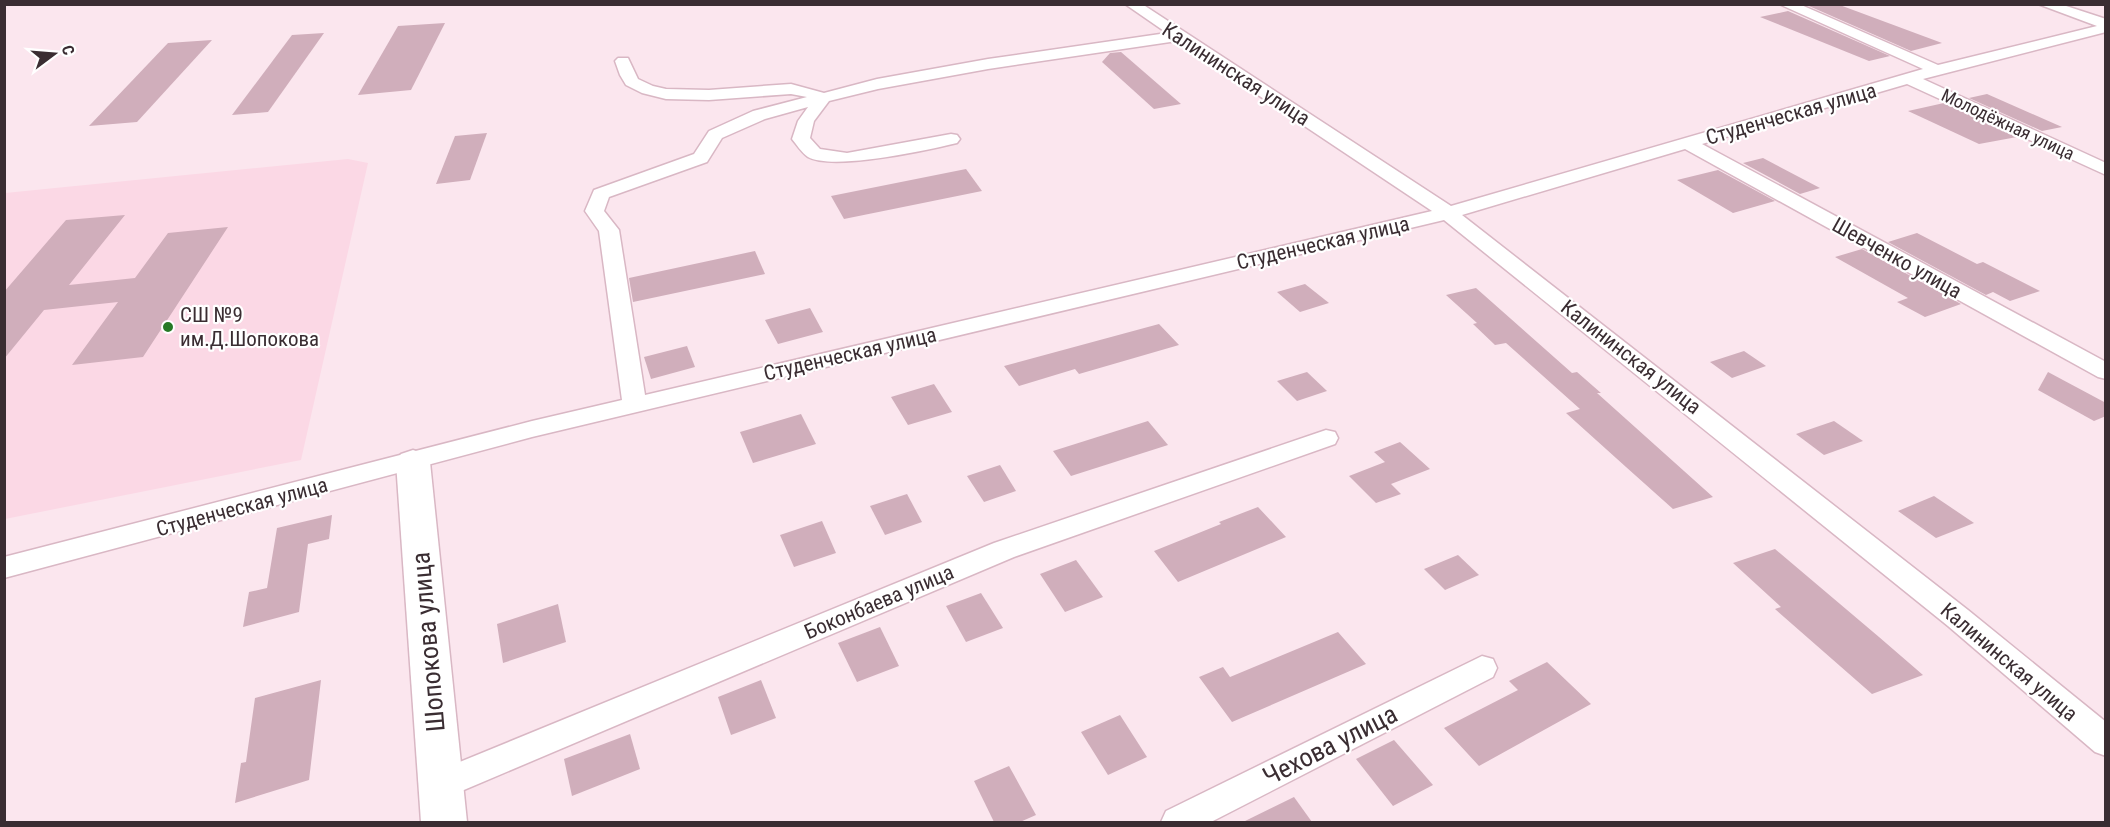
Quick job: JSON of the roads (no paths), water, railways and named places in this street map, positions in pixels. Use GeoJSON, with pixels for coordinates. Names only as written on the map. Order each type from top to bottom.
{"type":"FeatureCollection","features":[{"type":"Feature","properties":{"kind":"street","name":"Калининская улица"},"geometry":{"type":"LineString","coordinates":[[1132,4],[1448,213],[1958,618],[2106,742]]}},
{"type":"Feature","properties":{"kind":"street","name":"Молодёжная улица"},"geometry":{"type":"LineString","coordinates":[[1786,4],[1937,70]]}},
{"type":"Feature","properties":{"kind":"street"},"geometry":{"type":"LineString","coordinates":[[2051,7],[2106,26]]}},
{"type":"Feature","properties":{"kind":"street","name":"Студенческая улица"},"geometry":{"type":"LineString","coordinates":[[4,568],[479,445],[532,429],[1448,213],[1937,70],[2106,26]]}},
{"type":"Feature","properties":{"kind":"street"},"geometry":{"type":"LineString","coordinates":[[635,405],[609,230],[594,211],[601,194],[701,158],[716,135],[759,115],[877,84],[988,64],[1179,36]]}},
{"type":"Feature","properties":{"kind":"street"},"geometry":{"type":"LineString","coordinates":[[623,61],[630,80],[650,92],[698,95],[790,89],[823,98]]}},
{"type":"Feature","properties":{"kind":"street","name":"Молодёжная улица"},"geometry":{"type":"LineString","coordinates":[[1910,79],[2106,170]]}},
{"type":"Feature","properties":{"kind":"street"},"geometry":{"type":"LineString","coordinates":[[823,98],[806,121],[801,139],[814,153],[847,158],[951,139]]}},
{"type":"Feature","properties":{"kind":"street","name":"Шевченко улица"},"geometry":{"type":"LineString","coordinates":[[1689,144],[2106,372]]}},
{"type":"Feature","properties":{"kind":"street","name":"Боконбаева улица"},"geometry":{"type":"LineString","coordinates":[[442,804],[1004,550],[1326,438]]}},
{"type":"Feature","properties":{"kind":"street","name":"Шопокова улица"},"geometry":{"type":"LineString","coordinates":[[412,462],[442,804]]}},
{"type":"Feature","properties":{"kind":"street","name":"Чехова улица"},"geometry":{"type":"LineString","coordinates":[[1178,822],[1482,668]]}},
{"type":"Feature","properties":{"kind":"place","name":"СШ №9 им.Д.Шопокова"},"geometry":{"type":"Point","coordinates":[168,327]}}]}
